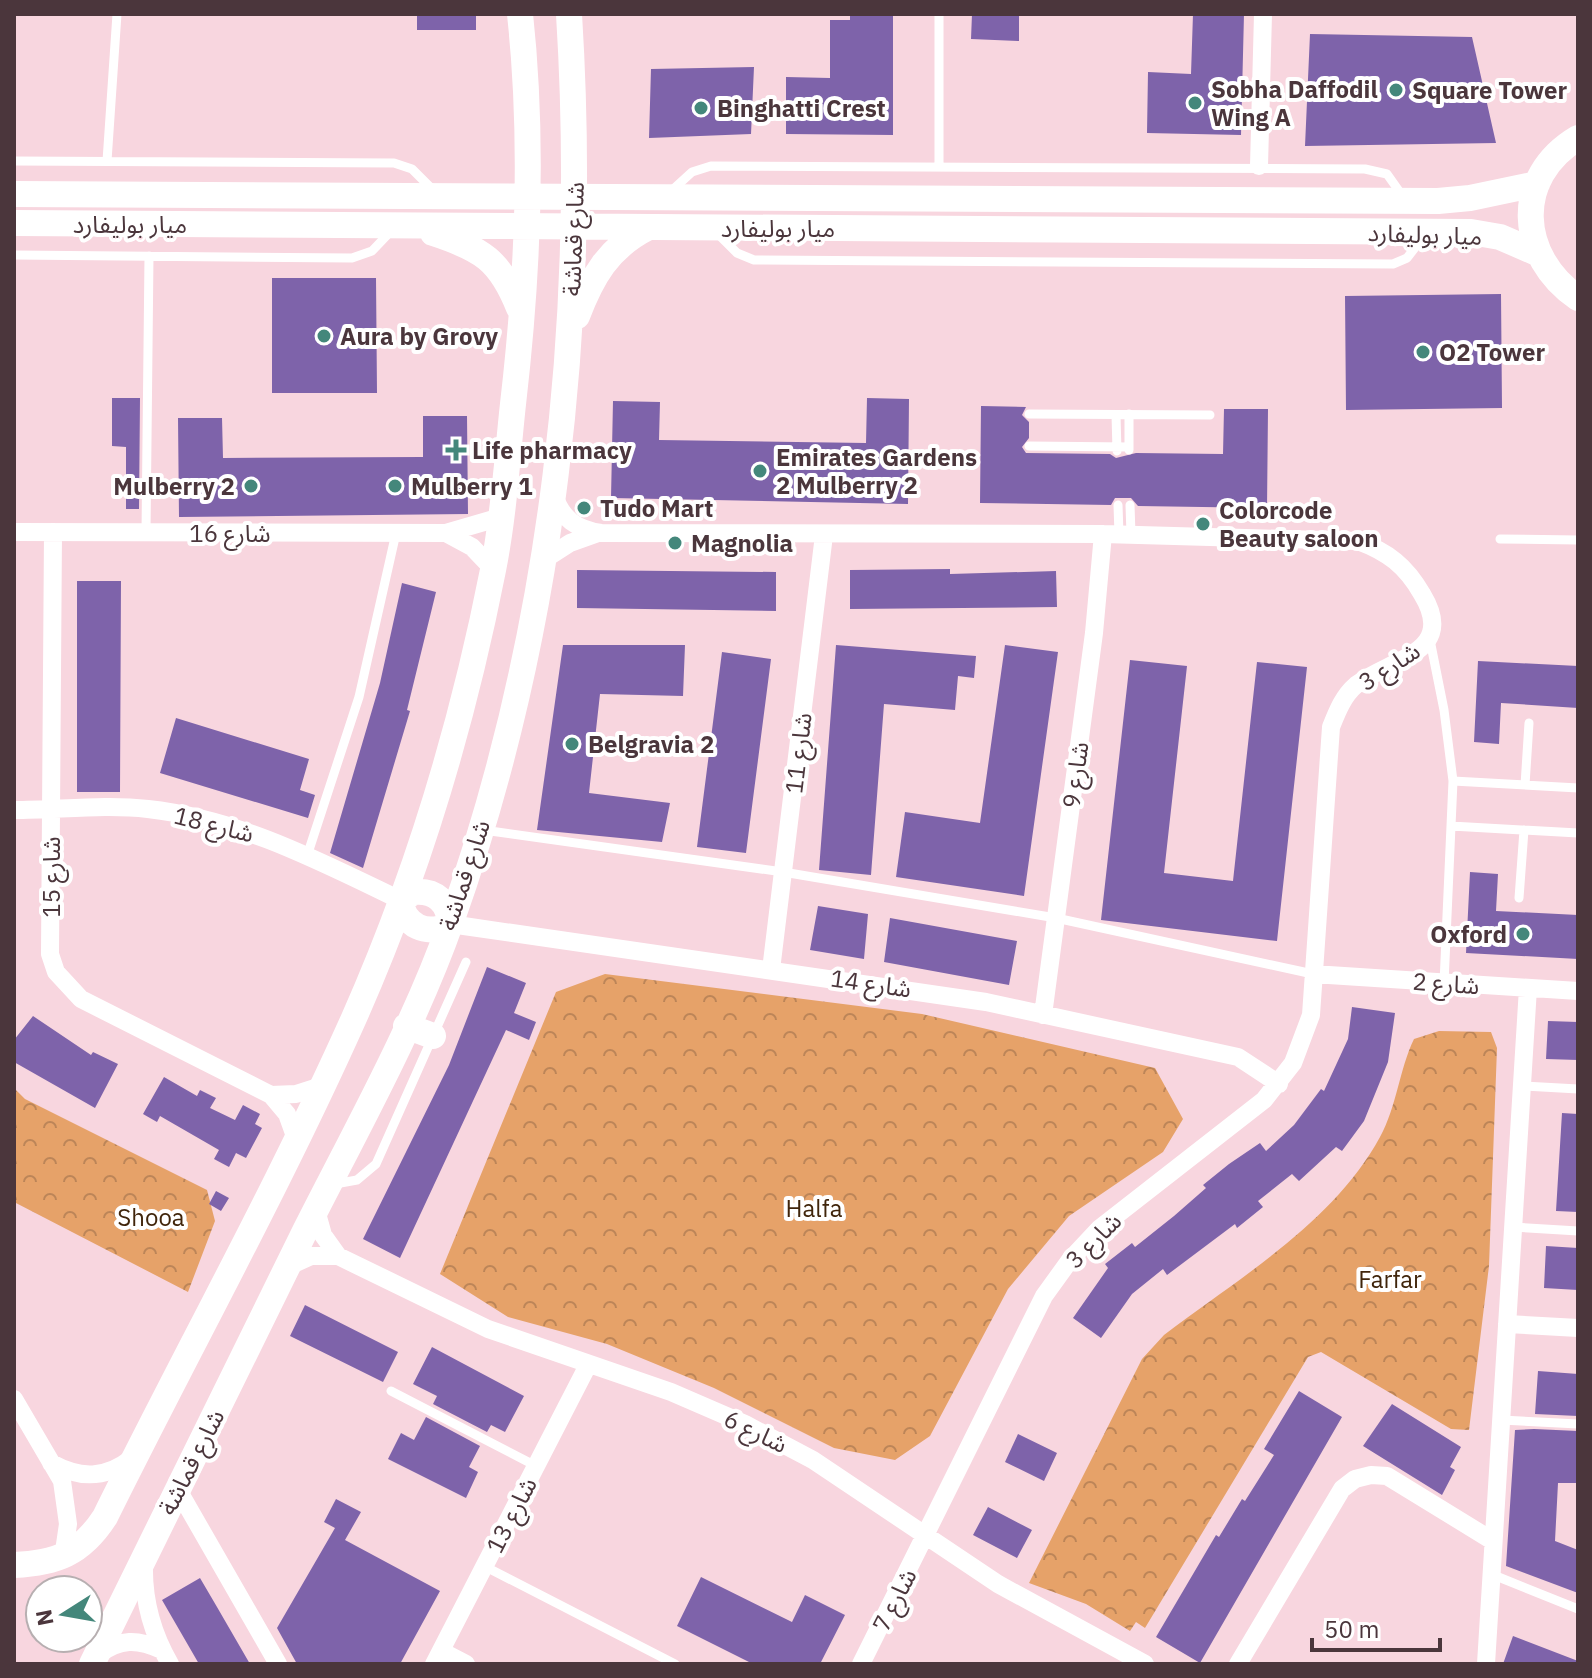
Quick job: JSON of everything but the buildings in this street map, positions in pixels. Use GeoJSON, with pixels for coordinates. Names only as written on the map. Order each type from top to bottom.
{"type":"FeatureCollection","features":[{"type":"Feature","properties":{"kind":"street","name":"شارع قماشة"},"geometry":{"type":"LineString","coordinates":[[14,1565],[50,1563],[63,1558],[94,1535],[296,1139],[354,1017],[400,900],[446,759],[493,569],[523,318],[527,124],[520,14]]}},
{"type":"Feature","properties":{"kind":"street","name":"شارع قماشة"},"geometry":{"type":"LineString","coordinates":[[93,1660],[406,1026],[450,924],[480,830],[515,699],[542,561],[563,421],[576,196],[569,14]]}},
{"type":"Feature","properties":{"kind":"street"},"geometry":{"type":"LineString","coordinates":[[1259,166],[1263,14]]}},
{"type":"Feature","properties":{"kind":"street"},"geometry":{"type":"LineString","coordinates":[[1578,138],[1559,151],[1537,184],[1530,218],[1537,253],[1547,271],[1578,298]]}},
{"type":"Feature","properties":{"kind":"street","name":"ميار بوليفارد"},"geometry":{"type":"LineString","coordinates":[[14,194],[1405,201],[1470,198],[1537,184]]}},
{"type":"Feature","properties":{"kind":"street","name":"ميار بوليفارد"},"geometry":{"type":"LineString","coordinates":[[14,223],[1471,232],[1500,237],[1537,253]]}},
{"type":"Feature","properties":{"kind":"street"},"geometry":{"type":"LineString","coordinates":[[403,226],[467,245],[489,258],[510,285],[523,318]]}},
{"type":"Feature","properties":{"kind":"street"},"geometry":{"type":"LineString","coordinates":[[568,338],[598,269],[629,237],[649,227]]}},
{"type":"Feature","properties":{"kind":"street","name":"شارع 3"},"geometry":{"type":"LineString","coordinates":[[553,492],[558,508],[569,521],[584,530],[601,533],[1118,534],[1358,541],[1384,550],[1405,567],[1433,616],[1430,639],[1418,651],[1356,686],[1337,712],[1328,745],[1311,1015],[1304,1040],[1279,1084],[1248,1114],[1100,1228],[1070,1260],[1044,1296],[927,1535]]}},
{"type":"Feature","properties":{"kind":"street","name":"شارع 16"},"geometry":{"type":"LineString","coordinates":[[14,532],[446,533],[501,517]]}},
{"type":"Feature","properties":{"kind":"street","name":"شارع 15"},"geometry":{"type":"LineString","coordinates":[[53,532],[50,954],[56,972],[66,988],[81,999],[271,1095]]}},
{"type":"Feature","properties":{"kind":"street"},"geometry":{"type":"LineString","coordinates":[[446,533],[472,547],[493,569]]}},
{"type":"Feature","properties":{"kind":"street","name":"شارع 3"},"geometry":{"type":"LineString","coordinates":[[542,561],[570,543],[601,533]]}},
{"type":"Feature","properties":{"kind":"street","name":"شارع 9"},"geometry":{"type":"LineString","coordinates":[[1043,1015],[1094,633],[1118,534]]}},
{"type":"Feature","properties":{"kind":"street","name":"شارع 11"},"geometry":{"type":"LineString","coordinates":[[771,970],[824,535]]}},
{"type":"Feature","properties":{"kind":"street","name":"شارع 18"},"geometry":{"type":"LineString","coordinates":[[14,810],[145,809],[188,815],[230,826],[307,856],[400,900]]}},
{"type":"Feature","properties":{"kind":"street"},"geometry":{"type":"LineString","coordinates":[[400,900],[405,916],[418,927],[435,930],[450,924]]}},
{"type":"Feature","properties":{"kind":"street","name":"شارع 14"},"geometry":{"type":"LineString","coordinates":[[450,924],[929,992],[1238,1057],[1279,1084]]}},
{"type":"Feature","properties":{"kind":"street","name":"شارع 2"},"geometry":{"type":"LineString","coordinates":[[1313,974],[1578,991]]}},
{"type":"Feature","properties":{"kind":"street"},"geometry":{"type":"LineString","coordinates":[[1486,1664],[1528,988]]}},
{"type":"Feature","properties":{"kind":"street"},"geometry":{"type":"LineString","coordinates":[[406,1026],[433,1036]]}},
{"type":"Feature","properties":{"kind":"street"},"geometry":{"type":"LineString","coordinates":[[271,1095],[296,1094],[321,1086]]}},
{"type":"Feature","properties":{"kind":"street"},"geometry":{"type":"LineString","coordinates":[[271,1095],[287,1114],[296,1139]]}},
{"type":"Feature","properties":{"kind":"street"},"geometry":{"type":"LineString","coordinates":[[316,1210],[323,1235],[338,1256]]}},
{"type":"Feature","properties":{"kind":"street"},"geometry":{"type":"LineString","coordinates":[[287,1267],[311,1256],[338,1256]]}},
{"type":"Feature","properties":{"kind":"street","name":"شارع 6"},"geometry":{"type":"LineString","coordinates":[[338,1256],[488,1329],[671,1392],[745,1424],[813,1460],[998,1584],[1145,1664]]}},
{"type":"Feature","properties":{"kind":"street"},"geometry":{"type":"LineString","coordinates":[[1507,1324],[1578,1328]]}},
{"type":"Feature","properties":{"kind":"street","name":"شارع 13"},"geometry":{"type":"LineString","coordinates":[[437,1658],[588,1365]]}},
{"type":"Feature","properties":{"kind":"street"},"geometry":{"type":"LineString","coordinates":[[14,1399],[62,1481],[68,1502],[63,1558]]}},
{"type":"Feature","properties":{"kind":"street"},"geometry":{"type":"LineString","coordinates":[[51,1463],[67,1472],[94,1475],[120,1468],[134,1456]]}},
{"type":"Feature","properties":{"kind":"street"},"geometry":{"type":"LineString","coordinates":[[1238,1664],[1334,1503],[1355,1479],[1371,1475],[1401,1483],[1493,1541]]}},
{"type":"Feature","properties":{"kind":"street"},"geometry":{"type":"LineString","coordinates":[[177,1488],[278,1664]]}},
{"type":"Feature","properties":{"kind":"street","name":"شارع 7"},"geometry":{"type":"LineString","coordinates":[[861,1664],[927,1535]]}},
{"type":"Feature","properties":{"kind":"street"},"geometry":{"type":"LineString","coordinates":[[145,1554],[146,1604],[166,1657]]}},
{"type":"Feature","properties":{"kind":"street"},"geometry":{"type":"LineString","coordinates":[[93,1660],[110,1646],[127,1641],[145,1643],[166,1657]]}},
{"type":"Feature","properties":{"kind":"street"},"geometry":{"type":"LineString","coordinates":[[437,1658],[466,1664]]}},
{"type":"Feature","properties":{"kind":"lane"},"geometry":{"type":"LineString","coordinates":[[107,161],[117,14]]}},
{"type":"Feature","properties":{"kind":"lane"},"geometry":{"type":"LineString","coordinates":[[939,14],[939,166]]}},
{"type":"Feature","properties":{"kind":"lane"},"geometry":{"type":"LineString","coordinates":[[14,161],[394,163],[412,169],[439,196]]}},
{"type":"Feature","properties":{"kind":"lane"},"geometry":{"type":"LineString","coordinates":[[665,197],[692,172],[711,166],[1259,166],[1377,169],[1396,182],[1405,201]]}},
{"type":"Feature","properties":{"kind":"lane"},"geometry":{"type":"LineString","coordinates":[[14,255],[352,258],[372,251],[403,226]]}},
{"type":"Feature","properties":{"kind":"lane"},"geometry":{"type":"LineString","coordinates":[[146,532],[149,256]]}},
{"type":"Feature","properties":{"kind":"lane"},"geometry":{"type":"LineString","coordinates":[[1029,414],[1210,415]]}},
{"type":"Feature","properties":{"kind":"lane"},"geometry":{"type":"LineString","coordinates":[[1029,446],[1129,450],[1129,414]]}},
{"type":"Feature","properties":{"kind":"lane"},"geometry":{"type":"LineString","coordinates":[[1116,415],[1117,450]]}},
{"type":"Feature","properties":{"kind":"lane"},"geometry":{"type":"LineString","coordinates":[[1118,505],[1118,534]]}},
{"type":"Feature","properties":{"kind":"lane"},"geometry":{"type":"LineString","coordinates":[[1118,534],[1130,505]]}},
{"type":"Feature","properties":{"kind":"lane"},"geometry":{"type":"LineString","coordinates":[[307,856],[359,697],[396,533]]}},
{"type":"Feature","properties":{"kind":"lane"},"geometry":{"type":"LineString","coordinates":[[1500,539],[1578,540]]}},
{"type":"Feature","properties":{"kind":"lane"},"geometry":{"type":"LineString","coordinates":[[1430,639],[1444,710],[1453,781],[1444,983]]}},
{"type":"Feature","properties":{"kind":"lane"},"geometry":{"type":"LineString","coordinates":[[1525,785],[1529,723]]}},
{"type":"Feature","properties":{"kind":"lane"},"geometry":{"type":"LineString","coordinates":[[1453,781],[1578,788]]}},
{"type":"Feature","properties":{"kind":"lane"},"geometry":{"type":"LineString","coordinates":[[1451,826],[1578,833]]}},
{"type":"Feature","properties":{"kind":"lane"},"geometry":{"type":"LineString","coordinates":[[480,830],[783,872],[1056,918],[1313,974]]}},
{"type":"Feature","properties":{"kind":"lane"},"geometry":{"type":"LineString","coordinates":[[1519,898],[1524,830]]}},
{"type":"Feature","properties":{"kind":"lane"},"geometry":{"type":"LineString","coordinates":[[329,1185],[357,1180],[376,1164],[466,962]]}},
{"type":"Feature","properties":{"kind":"lane"},"geometry":{"type":"LineString","coordinates":[[1522,1086],[1578,1089]]}},
{"type":"Feature","properties":{"kind":"lane"},"geometry":{"type":"LineString","coordinates":[[1513,1227],[1578,1231]]}},
{"type":"Feature","properties":{"kind":"lane"},"geometry":{"type":"LineString","coordinates":[[391,1391],[536,1466]]}},
{"type":"Feature","properties":{"kind":"lane"},"geometry":{"type":"LineString","coordinates":[[1501,1420],[1578,1424]]}},
{"type":"Feature","properties":{"kind":"lane"},"geometry":{"type":"LineString","coordinates":[[484,1566],[675,1664]]}},
{"type":"Feature","properties":{"kind":"lane"},"geometry":{"type":"LineString","coordinates":[[1491,1574],[1578,1609]]}},
{"type":"Feature","properties":{"kind":"green space","name":"Halfa"},"geometry":{"type":"Polygon","coordinates":[[[605,974],[922,1014],[1155,1068],[1183,1119],[1163,1152],[1069,1216],[1008,1289],[930,1436],[895,1460],[834,1448],[714,1388],[607,1344],[508,1317],[440,1274],[556,992],[605,974]]]}},
{"type":"Feature","properties":{"kind":"green space","name":"Farfar"},"geometry":{"type":"Polygon","coordinates":[[[1439,1031],[1491,1032],[1497,1048],[1489,1266],[1469,1430],[1451,1429],[1321,1352],[1308,1357],[1145,1628],[1136,1622],[1130,1631],[1086,1604],[1029,1583],[1142,1359],[1164,1335],[1283,1246],[1337,1196],[1361,1168],[1380,1137],[1414,1039],[1439,1031]]]}},
{"type":"Feature","properties":{"kind":"green space","name":"Shooa"},"geometry":{"type":"Polygon","coordinates":[[[14,1088],[25,1099],[207,1190],[215,1221],[188,1292],[14,1202],[14,1088]]]}},
{"type":"Feature","properties":{"kind":"place","name":"Square Tower"},"geometry":{"type":"Point","coordinates":[1396,90]}},
{"type":"Feature","properties":{"kind":"place","name":"Sobha Daffodil Wing A"},"geometry":{"type":"Point","coordinates":[1195,103]}},
{"type":"Feature","properties":{"kind":"place","name":"Binghatti Crest"},"geometry":{"type":"Point","coordinates":[701,108]}},
{"type":"Feature","properties":{"kind":"place","name":"Aura by Grovy"},"geometry":{"type":"Point","coordinates":[324,336]}},
{"type":"Feature","properties":{"kind":"place","name":"O2 Tower"},"geometry":{"type":"Point","coordinates":[1423,352]}},
{"type":"Feature","properties":{"kind":"place","name":"Life pharmacy"},"geometry":{"type":"Point","coordinates":[456,450]}},
{"type":"Feature","properties":{"kind":"place","name":"Emirates Gardens 2 Mulberry 2"},"geometry":{"type":"Point","coordinates":[760,471]}},
{"type":"Feature","properties":{"kind":"place","name":"Mulberry 2"},"geometry":{"type":"Point","coordinates":[251,486]}},
{"type":"Feature","properties":{"kind":"place","name":"Mulberry 1"},"geometry":{"type":"Point","coordinates":[395,486]}},
{"type":"Feature","properties":{"kind":"place","name":"Tudo Mart"},"geometry":{"type":"Point","coordinates":[584,508]}},
{"type":"Feature","properties":{"kind":"place","name":"Colorcode Beauty saloon"},"geometry":{"type":"Point","coordinates":[1203,524]}},
{"type":"Feature","properties":{"kind":"place","name":"Magnolia"},"geometry":{"type":"Point","coordinates":[675,543]}},
{"type":"Feature","properties":{"kind":"place","name":"Belgravia 2"},"geometry":{"type":"Point","coordinates":[572,744]}},
{"type":"Feature","properties":{"kind":"place","name":"Oxford"},"geometry":{"type":"Point","coordinates":[1523,934]}}]}
